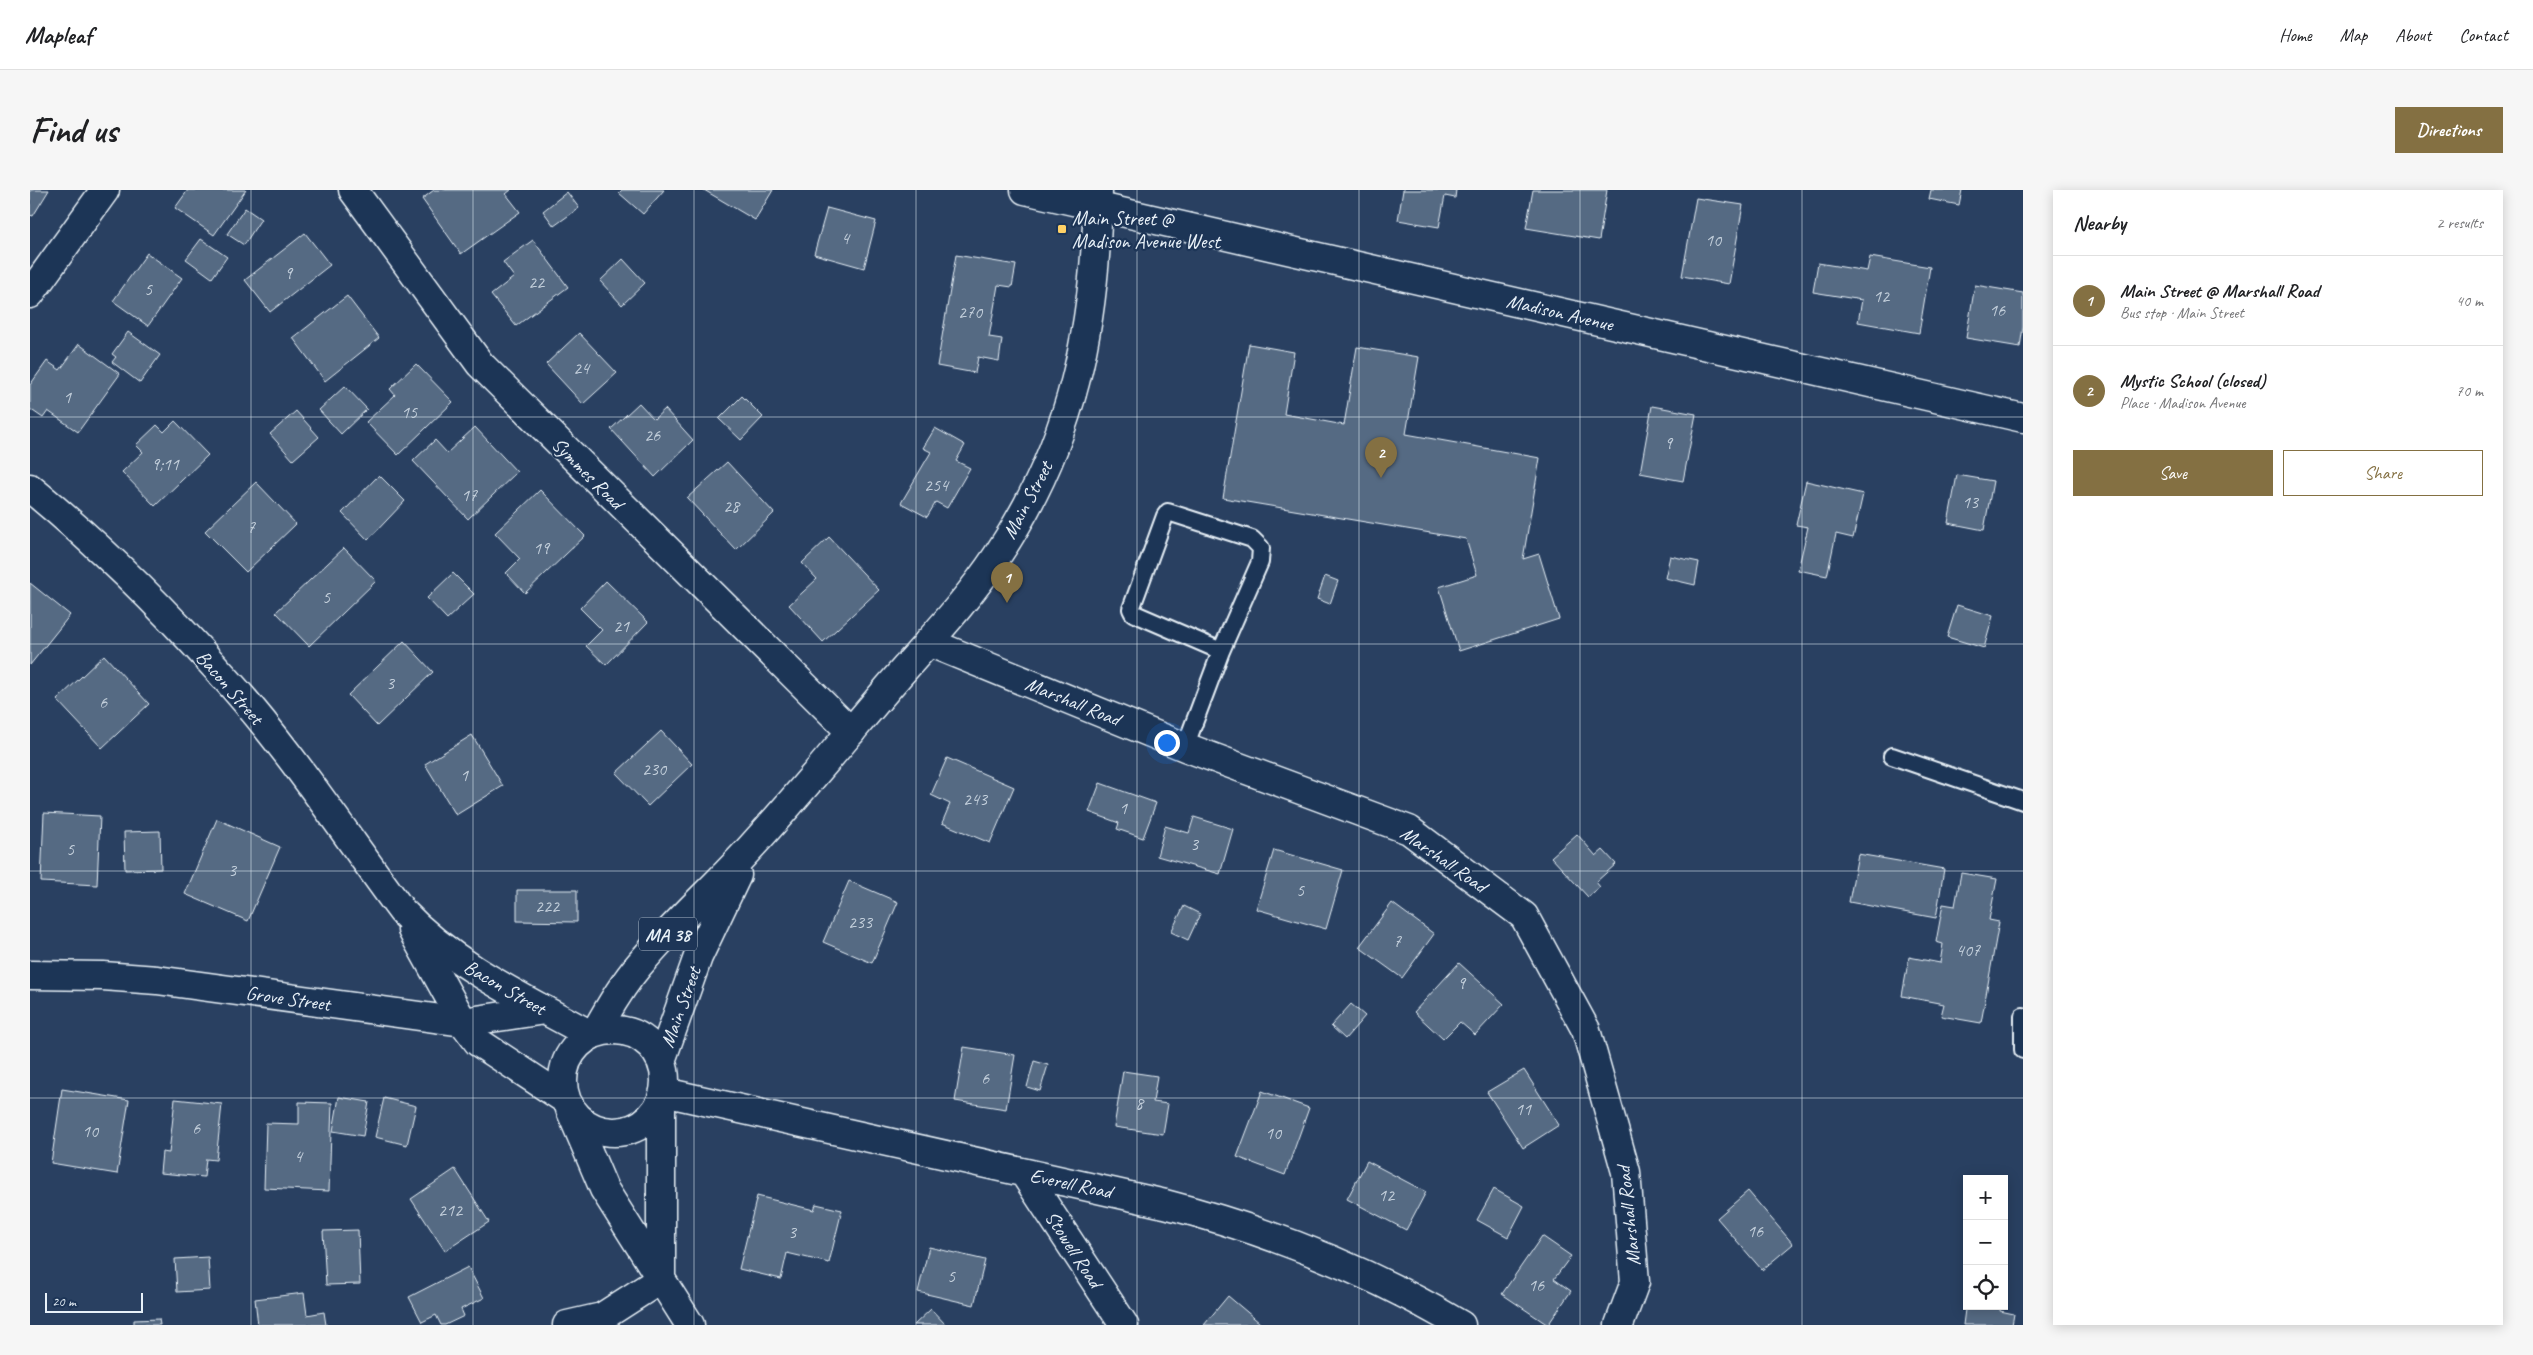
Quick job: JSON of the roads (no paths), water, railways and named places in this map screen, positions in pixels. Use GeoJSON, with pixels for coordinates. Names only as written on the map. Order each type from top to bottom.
{"type":"FeatureCollection","features":[{"type":"Feature","properties":{"kind":"street"},"geometry":{"type":"LineString","coordinates":[[30,294],[105,190]]}},
{"type":"Feature","properties":{"kind":"street","name":"Symmes Road"},"geometry":{"type":"LineString","coordinates":[[353,190],[480,364],[851,732]]}},
{"type":"Feature","properties":{"kind":"street","name":"Madison Avenue"},"geometry":{"type":"LineString","coordinates":[[1025,190],[1098,199],[2023,418]]}},
{"type":"Feature","properties":{"kind":"street","name":"Main Street"},"geometry":{"type":"LineString","coordinates":[[593,1034],[615,998],[639,965],[753,846],[982,577],[1011,535],[1034,493],[1063,426],[1078,377],[1094,278],[1098,199]]}},
{"type":"Feature","properties":{"kind":"street","name":"Bacon Street"},"geometry":{"type":"LineString","coordinates":[[30,488],[117,566],[218,670],[274,738],[402,911],[419,929],[468,967],[545,1010],[593,1034]]}},
{"type":"Feature","properties":{"kind":"street","name":"Marshall Road"},"geometry":{"type":"LineString","coordinates":[[928,642],[1184,747],[1409,830],[1524,916],[1586,1030],[1626,1172],[1635,1282],[1619,1325]]}},
{"type":"Feature","properties":{"kind":"street","name":"Main Street"},"geometry":{"type":"LineString","coordinates":[[661,1060],[709,932],[753,846]]}},
{"type":"Feature","properties":{"kind":"street","name":"Bacon Street"},"geometry":{"type":"LineString","coordinates":[[402,911],[463,1022],[478,1042],[568,1104]]}},
{"type":"Feature","properties":{"kind":"street","name":"Grove Street"},"geometry":{"type":"LineString","coordinates":[[30,975],[103,976],[166,981],[463,1022],[545,1010]]}},
{"type":"Feature","properties":{"kind":"street"},"geometry":{"type":"LineString","coordinates":[[593,1034],[612,1029],[634,1034],[649,1043],[661,1060]]}},
{"type":"Feature","properties":{"kind":"street","name":"MA 38"},"geometry":{"type":"LineString","coordinates":[[593,1034],[576,1046],[564,1068],[562,1082],[568,1104],[604,1190],[690,1325]]}},
{"type":"Feature","properties":{"kind":"street","name":"MA 38"},"geometry":{"type":"LineString","coordinates":[[661,1060],[665,1074],[663,1096],[661,1279]]}},
{"type":"Feature","properties":{"kind":"street"},"geometry":{"type":"LineString","coordinates":[[568,1104],[587,1124],[601,1130],[613,1132],[632,1129],[640,1124],[654,1112],[663,1096]]}},
{"type":"Feature","properties":{"kind":"street","name":"Everell Road"},"geometry":{"type":"LineString","coordinates":[[663,1096],[1165,1204],[1251,1227],[1380,1280],[1461,1325]]}},
{"type":"Feature","properties":{"kind":"street","name":"Stowell Road"},"geometry":{"type":"LineString","coordinates":[[1024,1173],[1124,1325]]}},
{"type":"Feature","properties":{"kind":"street"},"geometry":{"type":"LineString","coordinates":[[567,1325],[600,1321],[661,1279]]}},
{"type":"Feature","properties":{"kind":"lane"},"geometry":{"type":"LineString","coordinates":[[1184,747],[1221,651],[1260,562],[1261,548],[1252,539],[1168,512],[1131,609],[1133,612],[1221,651]]}},
{"type":"Feature","properties":{"kind":"lane"},"geometry":{"type":"LineString","coordinates":[[1892,756],[2023,801]]}},
{"type":"Feature","properties":{"kind":"lane"},"geometry":{"type":"LineString","coordinates":[[2023,1016],[2023,1050]]}},
{"type":"Feature","properties":{"kind":"place","name":"Main Street @ Madison Avenue West"},"geometry":{"type":"Point","coordinates":[1062,229]}},
{"type":"Feature","properties":{"kind":"place","name":"Mystic School (closed)"},"geometry":{"type":"Point","coordinates":[1381,478]}},
{"type":"Feature","properties":{"kind":"place","name":"Main Street @ Marshall Road"},"geometry":{"type":"Point","coordinates":[1007,603]}}]}
